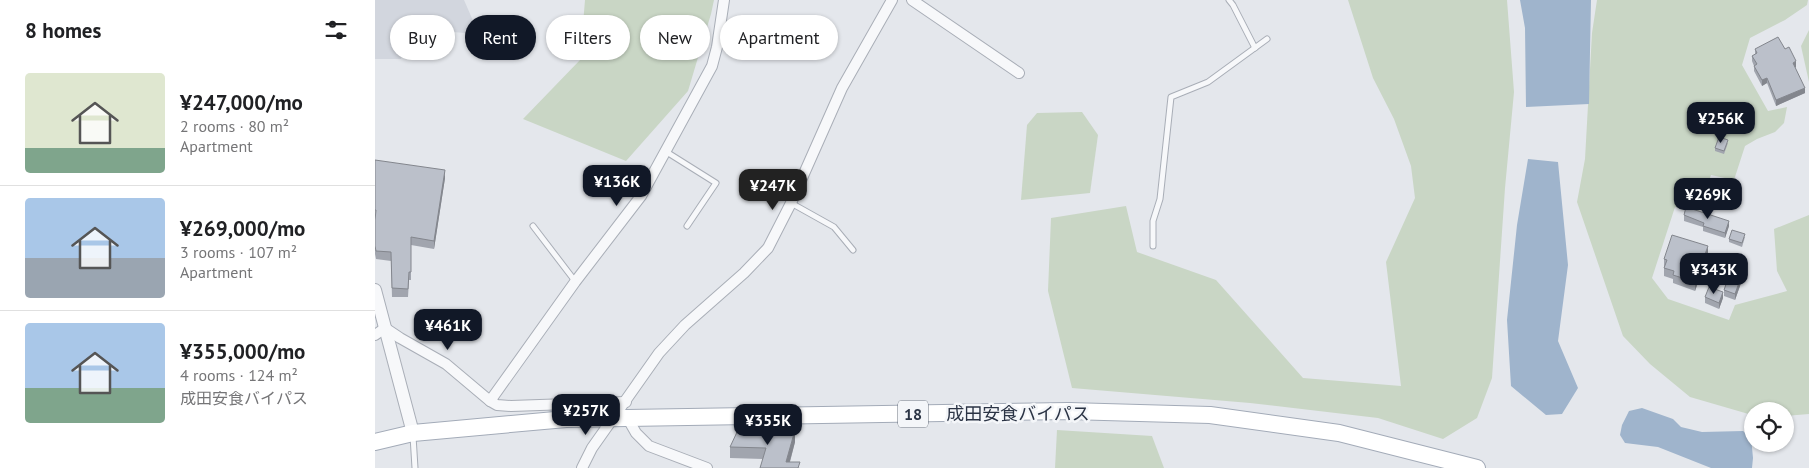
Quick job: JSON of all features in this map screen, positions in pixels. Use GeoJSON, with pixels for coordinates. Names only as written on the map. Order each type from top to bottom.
{"type":"FeatureCollection","features":[{"type":"Feature","properties":{"kind":"main road","name":"成田安食バイパス"},"geometry":{"type":"LineString","coordinates":[[375,442],[413,433],[566,419],[1069,411],[1211,416],[1339,433],[1477,468]]}},
{"type":"Feature","properties":{"kind":"street"},"geometry":{"type":"LineString","coordinates":[[490,401],[575,282],[641,196],[712,66],[717,47],[724,0]]}},
{"type":"Feature","properties":{"kind":"street"},"geometry":{"type":"LineString","coordinates":[[583,468],[592,448],[621,418],[626,402],[659,353],[674,336],[744,273],[768,248],[791,203],[842,88],[891,0]]}},
{"type":"Feature","properties":{"kind":"street"},"geometry":{"type":"LineString","coordinates":[[912,0],[1019,73]]}},
{"type":"Feature","properties":{"kind":"street"},"geometry":{"type":"LineString","coordinates":[[375,290],[380,332],[413,433]]}},
{"type":"Feature","properties":{"kind":"street"},"geometry":{"type":"LineString","coordinates":[[380,332],[400,338],[446,364],[497,405],[626,402]]}},
{"type":"Feature","properties":{"kind":"street"},"geometry":{"type":"LineString","coordinates":[[621,418],[649,446],[707,468]]}},
{"type":"Feature","properties":{"kind":"lane"},"geometry":{"type":"LineString","coordinates":[[1229,0],[1255,48]]}},
{"type":"Feature","properties":{"kind":"lane"},"geometry":{"type":"LineString","coordinates":[[1153,246],[1153,221],[1160,199],[1171,97],[1207,82],[1267,39]]}},
{"type":"Feature","properties":{"kind":"lane"},"geometry":{"type":"LineString","coordinates":[[664,151],[716,184],[687,226]]}},
{"type":"Feature","properties":{"kind":"lane"},"geometry":{"type":"LineString","coordinates":[[791,203],[834,227],[853,250]]}},
{"type":"Feature","properties":{"kind":"lane"},"geometry":{"type":"LineString","coordinates":[[533,226],[575,282]]}},
{"type":"Feature","properties":{"kind":"lane"},"geometry":{"type":"LineString","coordinates":[[413,433],[415,468]]}},
{"type":"Feature","properties":{"kind":"shaded area"},"geometry":{"type":"Polygon","coordinates":[[[375,0],[464,0],[471,15],[465,15],[465,33],[455,32],[455,15],[390,15],[390,59],[375,59],[375,0]]]}},
{"type":"Feature","properties":{"kind":"green space"},"geometry":{"type":"Polygon","coordinates":[[[585,0],[714,0],[710,17],[710,15],[640,15],[640,60],[697,60],[688,91],[626,161],[523,119],[580,60],[630,60],[630,15],[584,15],[585,0]]]}},
{"type":"Feature","properties":{"kind":"green space"},"geometry":{"type":"Polygon","coordinates":[[[1348,0],[1507,0],[1514,92],[1505,188],[1492,378],[1477,418],[1443,439],[1378,418],[1250,403],[1072,388],[1048,291],[1051,218],[1126,206],[1137,252],[1216,280],[1303,378],[1401,386],[1386,262],[1415,198],[1411,166],[1394,119],[1373,78],[1348,0]]]}},
{"type":"Feature","properties":{"kind":"green space"},"geometry":{"type":"Polygon","coordinates":[[[1597,0],[1808,0],[1807,5],[1785,20],[1750,38],[1742,65],[1768,111],[1787,107],[1784,123],[1775,132],[1745,146],[1734,180],[1711,175],[1698,214],[1675,207],[1652,278],[1668,299],[1729,320],[1735,305],[1787,291],[1777,271],[1774,229],[1809,215],[1809,414],[1794,415],[1794,402],[1744,402],[1744,413],[1690,397],[1650,364],[1623,336],[1577,202],[1585,159],[1592,33],[1597,0]]]}},
{"type":"Feature","properties":{"kind":"green space"},"geometry":{"type":"Polygon","coordinates":[[[1809,30],[1809,82],[1801,46],[1809,30]]]}},
{"type":"Feature","properties":{"kind":"green space"},"geometry":{"type":"Polygon","coordinates":[[[1082,112],[1098,135],[1090,193],[1021,200],[1027,125],[1037,113],[1082,112]]]}},
{"type":"Feature","properties":{"kind":"green space"},"geometry":{"type":"Polygon","coordinates":[[[1057,430],[1152,436],[1164,468],[1055,468],[1057,430]]]}},
{"type":"Feature","properties":{"kind":"water"},"geometry":{"type":"Polygon","coordinates":[[[1520,0],[1591,0],[1589,104],[1526,107],[1525,28],[1520,0]]]}},
{"type":"Feature","properties":{"kind":"water"},"geometry":{"type":"Polygon","coordinates":[[[1528,159],[1558,162],[1568,265],[1558,341],[1578,388],[1562,414],[1546,415],[1511,386],[1507,320],[1517,225],[1528,159]]]}},
{"type":"Feature","properties":{"kind":"water"},"geometry":{"type":"Polygon","coordinates":[[[1642,408],[1673,419],[1681,427],[1702,432],[1743,431],[1744,452],[1752,452],[1752,468],[1711,468],[1658,447],[1625,443],[1620,435],[1622,425],[1629,411],[1642,408]]]}},
{"type":"Feature","properties":{"kind":"building"},"geometry":{"type":"Polygon","coordinates":[[[1778,37],[1785,49],[1789,47],[1796,61],[1793,63],[1805,88],[1776,100],[1767,78],[1762,80],[1754,66],[1757,64],[1752,56],[1757,53],[1755,49],[1778,37]]]}},
{"type":"Feature","properties":{"kind":"building"},"geometry":{"type":"Polygon","coordinates":[[[1719,137],[1728,140],[1724,151],[1715,148],[1719,137]]]}},
{"type":"Feature","properties":{"kind":"building"},"geometry":{"type":"Polygon","coordinates":[[[375,160],[445,170],[434,241],[411,237],[411,272],[409,272],[408,289],[392,288],[391,252],[376,251],[375,160]]]}},
{"type":"Feature","properties":{"kind":"building"},"geometry":{"type":"Polygon","coordinates":[[[1686,207],[1729,221],[1725,233],[1703,226],[1704,223],[1684,215],[1686,207]]]}},
{"type":"Feature","properties":{"kind":"building"},"geometry":{"type":"Polygon","coordinates":[[[1732,230],[1745,234],[1742,243],[1729,239],[1732,230]]]}},
{"type":"Feature","properties":{"kind":"building"},"geometry":{"type":"Polygon","coordinates":[[[1672,235],[1708,246],[1695,282],[1673,275],[1674,271],[1664,268],[1667,260],[1664,259],[1672,235]]]}},
{"type":"Feature","properties":{"kind":"building"},"geometry":{"type":"Polygon","coordinates":[[[1735,259],[1746,263],[1735,294],[1724,290],[1735,259]]]}},
{"type":"Feature","properties":{"kind":"building"},"geometry":{"type":"Polygon","coordinates":[[[1709,287],[1723,292],[1719,303],[1705,297],[1709,287]]]}},
{"type":"Feature","properties":{"kind":"building"},"geometry":{"type":"Polygon","coordinates":[[[738,430],[795,430],[786,462],[800,462],[798,468],[760,468],[766,448],[730,447],[738,430]]]}}]}
